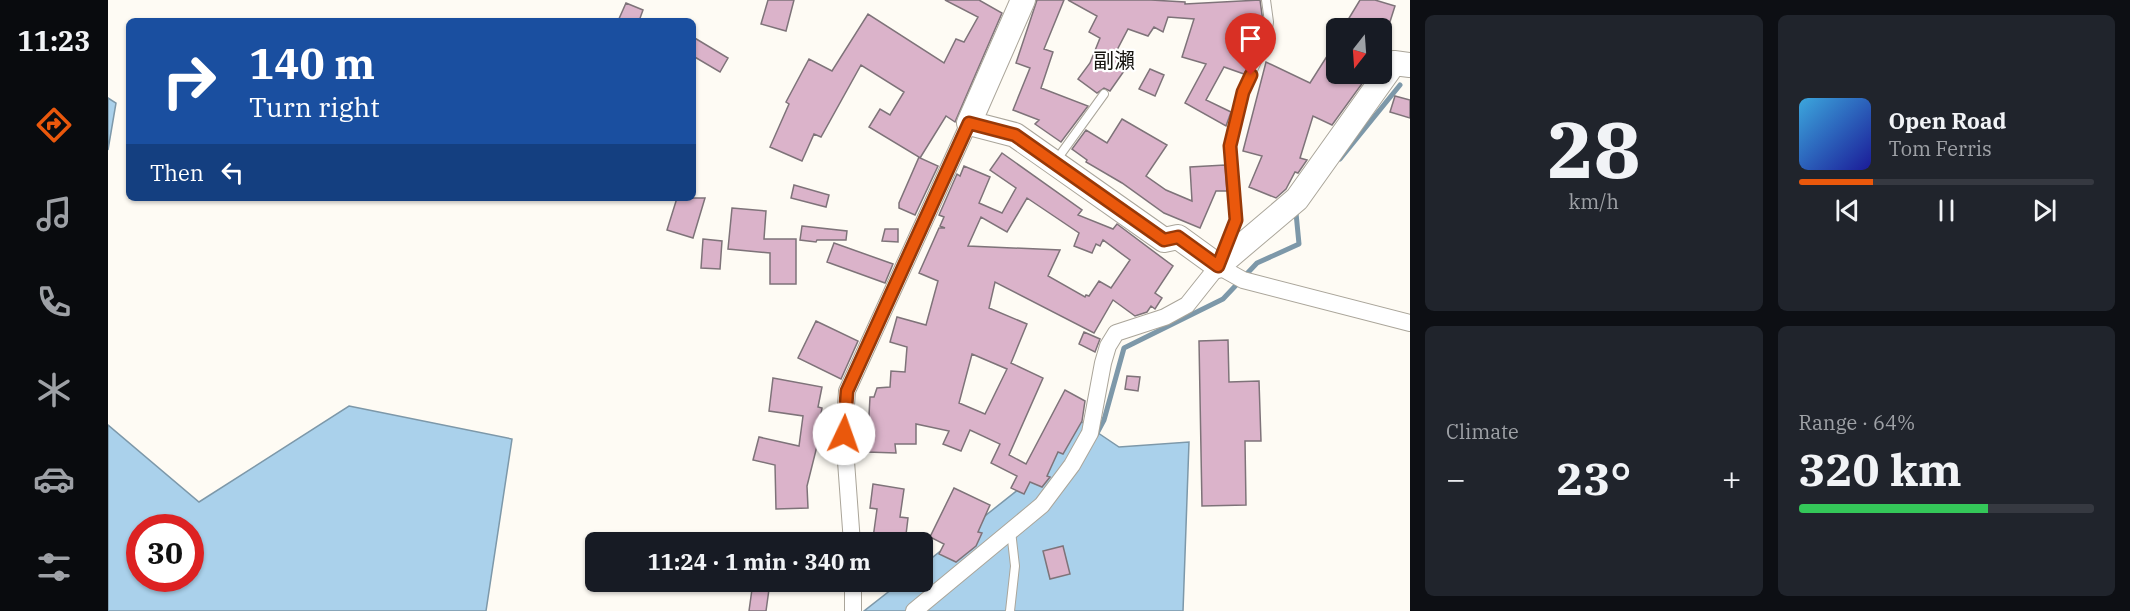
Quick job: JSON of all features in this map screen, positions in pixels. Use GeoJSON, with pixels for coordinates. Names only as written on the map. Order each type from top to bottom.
{"type":"FeatureCollection","features":[{"type":"Feature","properties":{"kind":"street"},"geometry":{"type":"LineString","coordinates":[[851,532],[844,434],[847,391],[1023,0]]}},
{"type":"Feature","properties":{"kind":"street"},"geometry":{"type":"LineString","coordinates":[[914,611],[1042,505],[1072,465],[1089,433],[1103,363],[1108,346],[1116,333],[1165,316],[1187,305],[1218,266],[1297,199],[1394,63],[1410,65]]}},
{"type":"Feature","properties":{"kind":"street"},"geometry":{"type":"LineString","coordinates":[[969,123],[1015,135],[1164,240],[1178,237],[1218,266],[1243,280],[1410,323]]}},
{"type":"Feature","properties":{"kind":"street"},"geometry":{"type":"LineString","coordinates":[[853,592],[853,611]]}},
{"type":"Feature","properties":{"kind":"lane"},"geometry":{"type":"LineString","coordinates":[[1218,266],[1236,220],[1230,146],[1243,92],[1266,42],[1269,22],[1266,0]]}},
{"type":"Feature","properties":{"kind":"lane"},"geometry":{"type":"LineString","coordinates":[[1055,163],[1104,94]]}},
{"type":"Feature","properties":{"kind":"lane"},"geometry":{"type":"LineString","coordinates":[[1010,611],[1016,566],[1011,533]]}},
{"type":"Feature","properties":{"kind":"water"},"geometry":{"type":"Polygon","coordinates":[[[108,98],[116,103],[108,150],[108,98]]]}},
{"type":"Feature","properties":{"kind":"water"},"geometry":{"type":"Polygon","coordinates":[[[349,406],[512,439],[486,611],[108,611],[108,425],[199,502],[349,406]]]}},
{"type":"Feature","properties":{"kind":"water"},"geometry":{"type":"Polygon","coordinates":[[[1070,414],[1119,447],[1189,442],[1183,611],[864,611],[888,592],[933,592],[933,557],[1024,485],[1070,414]]]}},
{"type":"Feature","properties":{"kind":"building"},"geometry":{"type":"Polygon","coordinates":[[[768,0],[794,0],[786,31],[761,24],[768,0]]]}},
{"type":"Feature","properties":{"kind":"building"},"geometry":{"type":"Polygon","coordinates":[[[945,0],[979,0],[1002,13],[955,122],[946,116],[920,158],[938,166],[915,215],[899,208],[899,203],[919,157],[869,127],[880,109],[890,115],[904,92],[861,65],[821,137],[814,134],[802,161],[770,147],[789,104],[786,102],[809,59],[832,71],[868,14],[944,63],[956,39],[964,42],[978,17],[945,0]]]}},
{"type":"Feature","properties":{"kind":"building"},"geometry":{"type":"Polygon","coordinates":[[[1037,0],[1064,0],[1044,49],[1053,52],[1041,88],[1088,106],[1061,142],[1035,124],[1039,120],[1013,110],[1030,68],[1016,63],[1037,0]]]}},
{"type":"Feature","properties":{"kind":"building"},"geometry":{"type":"Polygon","coordinates":[[[1068,0],[1151,0],[1185,2],[1185,4],[1260,0],[1263,22],[1258,43],[1229,45],[1253,56],[1244,74],[1224,67],[1206,100],[1231,112],[1226,126],[1185,103],[1206,64],[1182,57],[1194,19],[1168,17],[1163,32],[1154,27],[1148,36],[1128,29],[1115,54],[1131,61],[1110,91],[1104,88],[1097,93],[1078,79],[1090,63],[1100,38],[1089,32],[1097,16],[1068,0]]]}},
{"type":"Feature","properties":{"kind":"building"},"geometry":{"type":"Polygon","coordinates":[[[1360,0],[1375,0],[1395,6],[1391,18],[1349,18],[1360,0]]]}},
{"type":"Feature","properties":{"kind":"building"},"geometry":{"type":"Polygon","coordinates":[[[626,3],[643,10],[640,18],[619,18],[626,3]]]}},
{"type":"Feature","properties":{"kind":"building"},"geometry":{"type":"Polygon","coordinates":[[[696,39],[728,58],[720,72],[696,58],[696,39]]]}},
{"type":"Feature","properties":{"kind":"building"},"geometry":{"type":"Polygon","coordinates":[[[1326,58],[1326,84],[1362,84],[1332,125],[1313,116],[1300,158],[1307,160],[1298,173],[1295,172],[1286,189],[1276,198],[1249,187],[1262,156],[1243,151],[1266,62],[1310,83],[1326,58]]]}},
{"type":"Feature","properties":{"kind":"building"},"geometry":{"type":"Polygon","coordinates":[[[1150,69],[1164,75],[1155,96],[1139,89],[1150,69]]]}},
{"type":"Feature","properties":{"kind":"building"},"geometry":{"type":"Polygon","coordinates":[[[1395,96],[1410,100],[1410,118],[1390,112],[1395,96]]]}},
{"type":"Feature","properties":{"kind":"building"},"geometry":{"type":"Polygon","coordinates":[[[1122,119],[1167,145],[1146,176],[1166,190],[1192,201],[1190,167],[1225,165],[1227,191],[1216,191],[1200,228],[1164,213],[1122,183],[1086,162],[1087,160],[1072,149],[1086,130],[1107,143],[1122,119]]]}},
{"type":"Feature","properties":{"kind":"building"},"geometry":{"type":"Polygon","coordinates":[[[1002,153],[1082,210],[1078,215],[1113,229],[1117,224],[1173,266],[1155,293],[1162,298],[1155,309],[1151,306],[1147,312],[1135,316],[1113,300],[1094,333],[995,282],[989,308],[1027,324],[1011,363],[1043,378],[1009,455],[1026,464],[1065,390],[1085,401],[1082,421],[1063,454],[1058,452],[1047,476],[1050,477],[1042,487],[1030,482],[1024,494],[1011,488],[1017,476],[991,463],[1000,444],[970,430],[961,451],[943,444],[949,431],[916,424],[916,444],[895,444],[896,453],[867,452],[870,397],[874,397],[877,388],[890,387],[891,371],[905,372],[907,347],[890,342],[897,317],[926,325],[938,281],[919,273],[939,228],[945,228],[940,226],[944,217],[939,215],[957,174],[960,176],[964,166],[990,177],[979,203],[1002,213],[1016,188],[990,170],[1002,153]],[[1027,198],[1007,232],[981,217],[968,246],[1060,250],[1048,276],[1085,297],[1089,296],[1099,281],[1111,288],[1130,260],[1103,240],[1100,246],[1096,244],[1092,253],[1074,246],[1079,233],[1027,198]],[[972,354],[959,403],[985,414],[1007,369],[972,354]]]}},
{"type":"Feature","properties":{"kind":"building"},"geometry":{"type":"Polygon","coordinates":[[[794,185],[829,195],[826,207],[791,198],[794,185]]]}},
{"type":"Feature","properties":{"kind":"building"},"geometry":{"type":"Polygon","coordinates":[[[696,198],[705,198],[693,238],[667,230],[676,201],[696,201],[696,198]]]}},
{"type":"Feature","properties":{"kind":"building"},"geometry":{"type":"Polygon","coordinates":[[[732,208],[766,211],[764,239],[796,239],[796,284],[770,284],[770,253],[728,249],[732,208]]]}},
{"type":"Feature","properties":{"kind":"building"},"geometry":{"type":"Polygon","coordinates":[[[802,226],[847,231],[846,240],[817,240],[816,242],[800,240],[802,226]]]}},
{"type":"Feature","properties":{"kind":"building"},"geometry":{"type":"Polygon","coordinates":[[[885,229],[898,229],[898,242],[882,241],[885,229]]]}},
{"type":"Feature","properties":{"kind":"building"},"geometry":{"type":"Polygon","coordinates":[[[703,239],[722,241],[720,269],[701,268],[703,239]]]}},
{"type":"Feature","properties":{"kind":"building"},"geometry":{"type":"Polygon","coordinates":[[[834,243],[893,264],[885,283],[827,262],[834,243]]]}},
{"type":"Feature","properties":{"kind":"building"},"geometry":{"type":"Polygon","coordinates":[[[816,321],[858,341],[841,379],[798,358],[816,321]]]}},
{"type":"Feature","properties":{"kind":"building"},"geometry":{"type":"Polygon","coordinates":[[[1084,332],[1100,339],[1095,352],[1079,344],[1084,332]]]}},
{"type":"Feature","properties":{"kind":"building"},"geometry":{"type":"Polygon","coordinates":[[[1228,340],[1229,382],[1259,381],[1261,441],[1245,441],[1246,505],[1202,506],[1199,341],[1228,340]]]}},
{"type":"Feature","properties":{"kind":"building"},"geometry":{"type":"Polygon","coordinates":[[[1127,376],[1140,377],[1138,391],[1125,389],[1127,376]]]}},
{"type":"Feature","properties":{"kind":"building"},"geometry":{"type":"Polygon","coordinates":[[[773,378],[822,387],[818,407],[822,408],[818,431],[830,433],[828,447],[817,446],[807,486],[808,508],[776,509],[775,465],[753,460],[759,437],[799,446],[803,416],[769,411],[773,378]]]}},
{"type":"Feature","properties":{"kind":"building"},"geometry":{"type":"Polygon","coordinates":[[[873,484],[904,489],[900,517],[908,518],[906,532],[874,532],[877,509],[870,508],[873,484]]]}},
{"type":"Feature","properties":{"kind":"building"},"geometry":{"type":"Polygon","coordinates":[[[954,488],[990,505],[978,532],[982,533],[976,546],[956,562],[939,554],[944,544],[933,538],[932,532],[954,488]]]}},
{"type":"Feature","properties":{"kind":"building"},"geometry":{"type":"Polygon","coordinates":[[[1063,546],[1070,574],[1050,579],[1043,551],[1063,546]]]}},
{"type":"Feature","properties":{"kind":"building"},"geometry":{"type":"Polygon","coordinates":[[[752,592],[769,592],[766,611],[749,611],[752,592]]]}},
{"type":"Feature","properties":{"kind":"waterway"},"geometry":{"type":"LineString","coordinates":[[1340,159],[1400,85]]}},
{"type":"Feature","properties":{"kind":"waterway"},"geometry":{"type":"LineString","coordinates":[[1096,435],[1104,420],[1124,348],[1223,299],[1257,263],[1299,244],[1296,213],[1298,210]]}},
{"type":"Feature","properties":{"kind":"district","name":"副瀨"},"geometry":{"type":"Point","coordinates":[1114,60]}},
{"type":"Feature","properties":{"kind":"route"},"geometry":{"type":"LineString","coordinates":[[844,434],[847,391],[969,123],[1015,135],[1164,240],[1178,237],[1218,266],[1236,220],[1230,146],[1232,130],[1243,92],[1251,75]]}}]}
